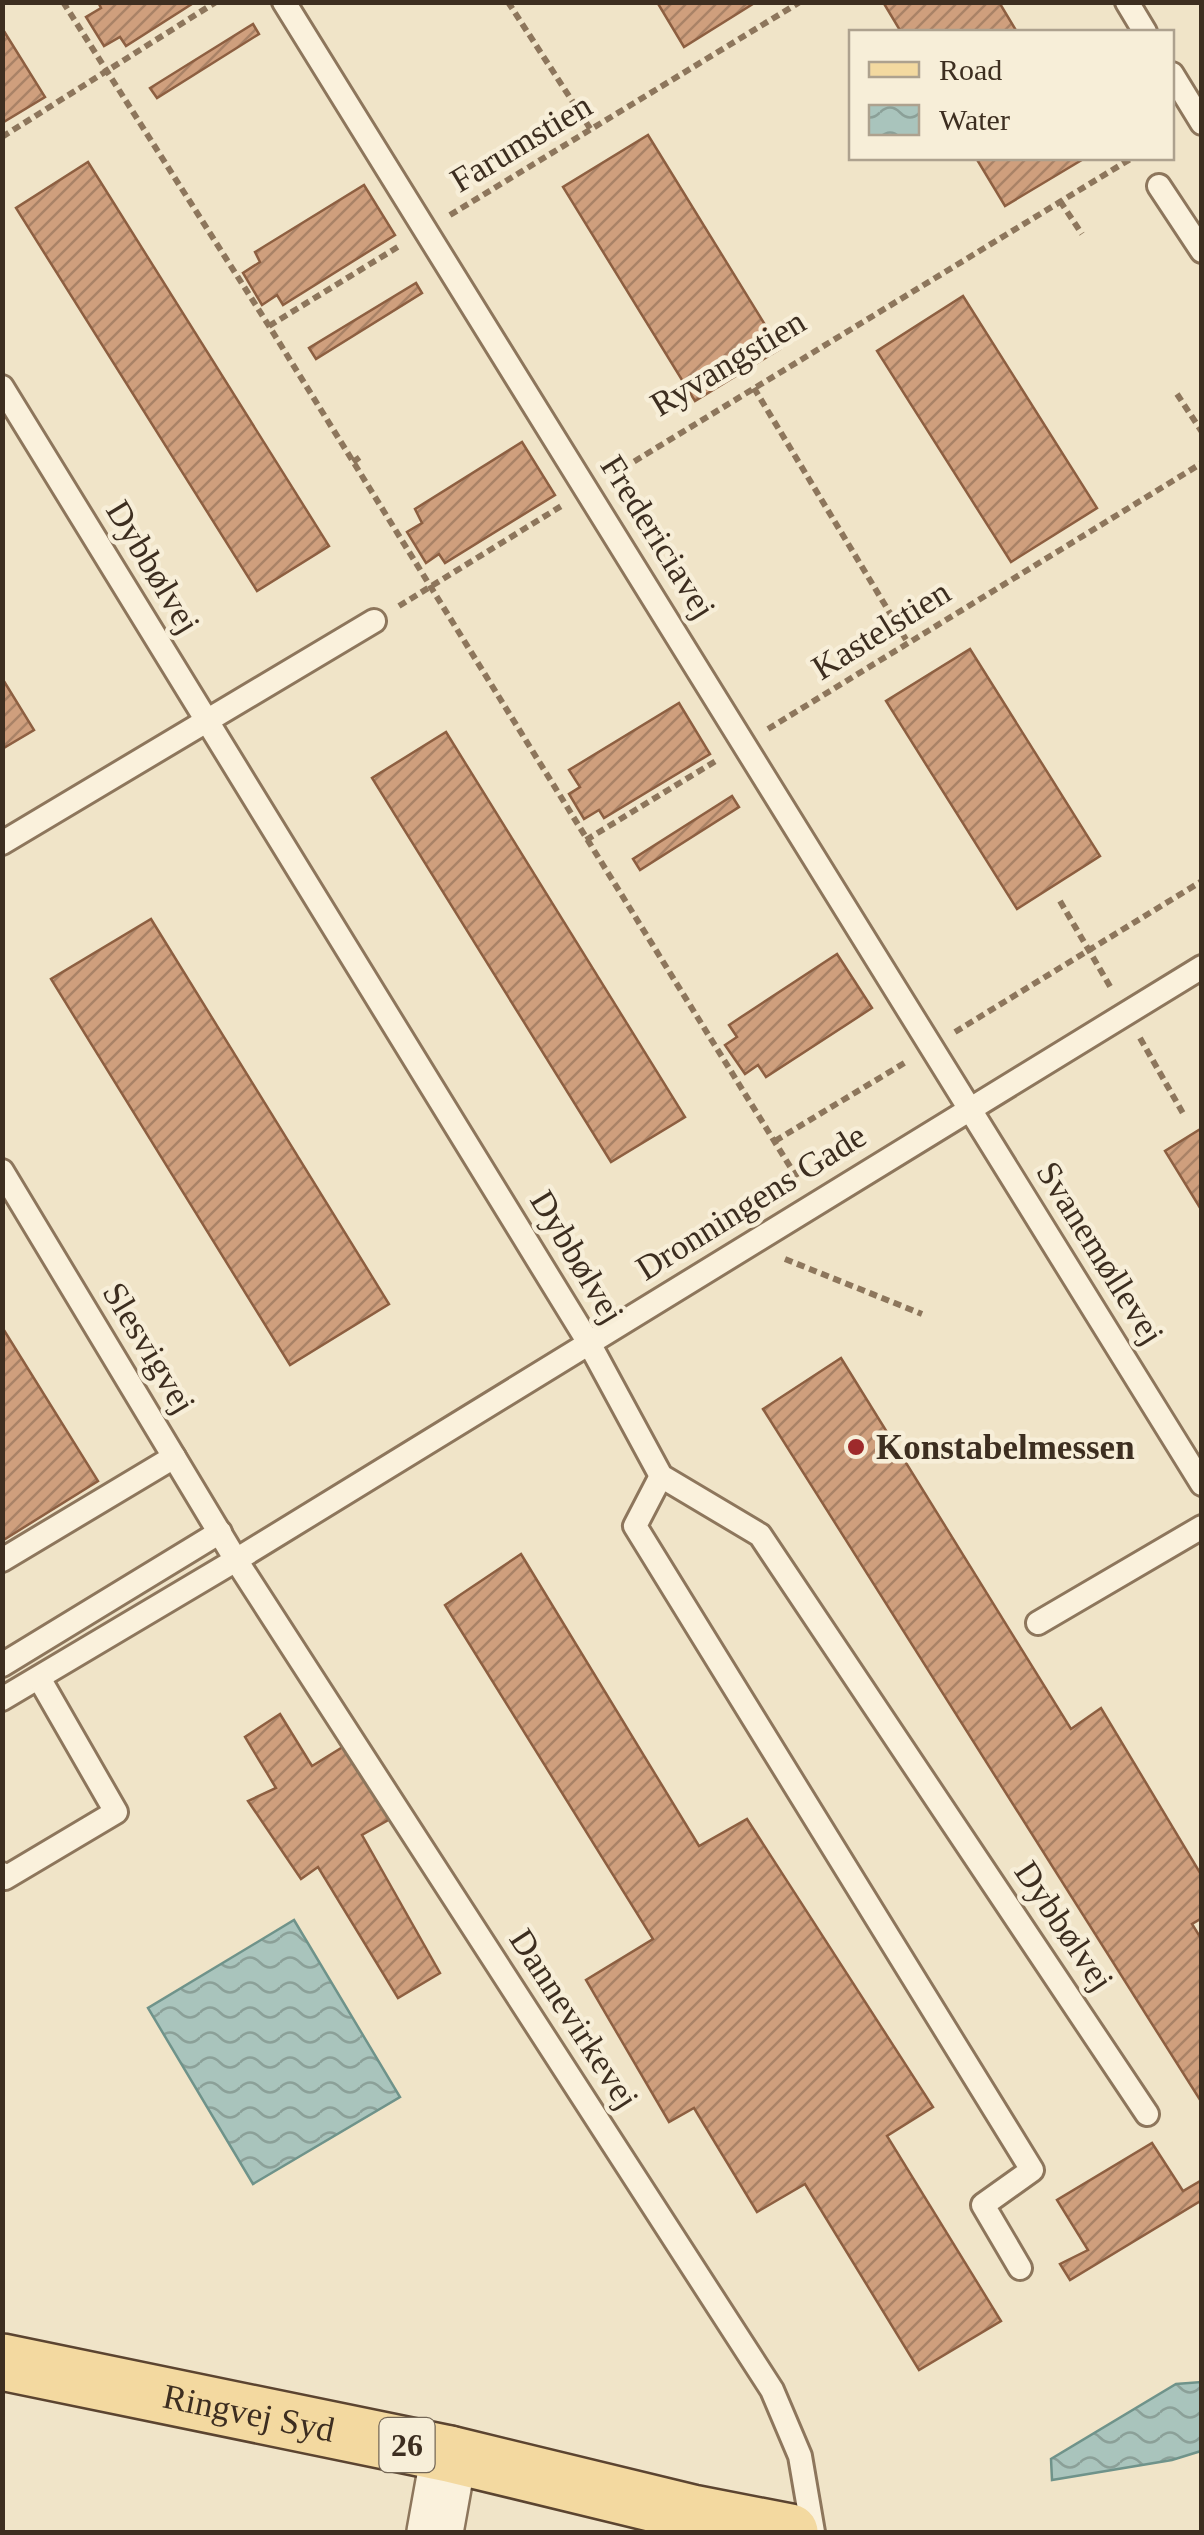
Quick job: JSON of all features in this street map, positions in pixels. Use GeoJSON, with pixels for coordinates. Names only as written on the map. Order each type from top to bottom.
{"type":"FeatureCollection","features":[{"type":"Feature","properties":{"kind":"main road","name":"Ringvej Syd"},"geometry":{"type":"LineString","coordinates":[[2,2362],[449,2454],[790,2532]]}},
{"type":"Feature","properties":{"kind":"street"},"geometry":{"type":"LineString","coordinates":[[435,2532],[449,2454]]}},
{"type":"Feature","properties":{"kind":"lane","name":"Fredericiavej"},"geometry":{"type":"LineString","coordinates":[[284,2],[970,1109]]}},
{"type":"Feature","properties":{"kind":"lane"},"geometry":{"type":"LineString","coordinates":[[1126,2],[1144,30]]}},
{"type":"Feature","properties":{"kind":"lane"},"geometry":{"type":"LineString","coordinates":[[1174,77],[1202,123]]}},
{"type":"Feature","properties":{"kind":"lane"},"geometry":{"type":"LineString","coordinates":[[1159,186],[1202,251]]}},
{"type":"Feature","properties":{"kind":"lane","name":"Dybbølvej"},"geometry":{"type":"LineString","coordinates":[[2,387],[588,1343],[661,1476],[760,1535],[1147,2114]]}},
{"type":"Feature","properties":{"kind":"lane"},"geometry":{"type":"LineString","coordinates":[[2,843],[374,622]]}},
{"type":"Feature","properties":{"kind":"lane","name":"Dronningens Gade"},"geometry":{"type":"LineString","coordinates":[[2,1699],[236,1560],[1202,966]]}},
{"type":"Feature","properties":{"kind":"lane","name":"Svanemøllevej"},"geometry":{"type":"LineString","coordinates":[[970,1109],[1202,1484]]}},
{"type":"Feature","properties":{"kind":"lane","name":"Slesvigvej"},"geometry":{"type":"LineString","coordinates":[[2,1171],[236,1560]]}},
{"type":"Feature","properties":{"kind":"lane"},"geometry":{"type":"LineString","coordinates":[[2,1560],[174,1457]]}},
{"type":"Feature","properties":{"kind":"lane"},"geometry":{"type":"LineString","coordinates":[[661,1476],[636,1526],[1032,2170],[983,2204],[1020,2268]]}},
{"type":"Feature","properties":{"kind":"lane"},"geometry":{"type":"LineString","coordinates":[[1038,1624],[1202,1527]]}},
{"type":"Feature","properties":{"kind":"lane"},"geometry":{"type":"LineString","coordinates":[[2,1665],[220,1532]]}},
{"type":"Feature","properties":{"kind":"lane","name":"Dannevirkevej"},"geometry":{"type":"LineString","coordinates":[[236,1560],[772,2390],[800,2456],[813,2532]]}},
{"type":"Feature","properties":{"kind":"lane"},"geometry":{"type":"LineString","coordinates":[[2,1874],[5,1878],[116,1812],[38,1678]]}},
{"type":"Feature","properties":{"kind":"path"},"geometry":{"type":"LineString","coordinates":[[64,2],[812,1204]]}},
{"type":"Feature","properties":{"kind":"path"},"geometry":{"type":"LineString","coordinates":[[2,136],[216,2]]}},
{"type":"Feature","properties":{"kind":"path"},"geometry":{"type":"LineString","coordinates":[[508,2],[591,130]]}},
{"type":"Feature","properties":{"kind":"path","name":"Farumstien"},"geometry":{"type":"LineString","coordinates":[[269,326],[800,2]]}},
{"type":"Feature","properties":{"kind":"path","name":"Ryvangstien"},"geometry":{"type":"LineString","coordinates":[[374,622],[1129,160]]}},
{"type":"Feature","properties":{"kind":"path"},"geometry":{"type":"LineString","coordinates":[[1060,200],[1082,234]]}},
{"type":"Feature","properties":{"kind":"path"},"geometry":{"type":"LineString","coordinates":[[198,216],[210,208]]}},
{"type":"Feature","properties":{"kind":"path"},"geometry":{"type":"LineString","coordinates":[[754,388],[908,643]]}},
{"type":"Feature","properties":{"kind":"path"},"geometry":{"type":"LineString","coordinates":[[1177,394],[1202,432]]}},
{"type":"Feature","properties":{"kind":"path"},"geometry":{"type":"LineString","coordinates":[[353,462],[363,455]]}},
{"type":"Feature","properties":{"kind":"path","name":"Kastelstien"},"geometry":{"type":"LineString","coordinates":[[586,840],[1202,463]]}},
{"type":"Feature","properties":{"kind":"path"},"geometry":{"type":"LineString","coordinates":[[515,724],[524,720]]}},
{"type":"Feature","properties":{"kind":"path"},"geometry":{"type":"LineString","coordinates":[[775,1142],[1202,881]]}},
{"type":"Feature","properties":{"kind":"path"},"geometry":{"type":"LineString","coordinates":[[676,983],[687,976]]}},
{"type":"Feature","properties":{"kind":"path"},"geometry":{"type":"LineString","coordinates":[[763,1234],[786,1260],[922,1314]]}},
{"type":"Feature","properties":{"kind":"water"},"geometry":{"type":"Polygon","coordinates":[[[294,1920],[400,2097],[253,2184],[148,2008],[294,1920]]]}},
{"type":"Feature","properties":{"kind":"water"},"geometry":{"type":"Polygon","coordinates":[[[1201,2382],[1201,2451],[1172,2460],[1052,2480],[1051,2459],[1176,2384],[1201,2382]]]}},
{"type":"Feature","properties":{"kind":"building"},"geometry":{"type":"Polygon","coordinates":[[[98,2],[195,2],[126,46],[120,37],[104,46],[86,17],[101,8],[98,2]]]}},
{"type":"Feature","properties":{"kind":"building"},"geometry":{"type":"Polygon","coordinates":[[[657,2],[756,2],[684,47],[657,2]]]}},
{"type":"Feature","properties":{"kind":"building"},"geometry":{"type":"Polygon","coordinates":[[[883,2],[999,2],[1016,30],[900,30],[883,2]]]}},
{"type":"Feature","properties":{"kind":"building"},"geometry":{"type":"Polygon","coordinates":[[[253,24],[259,34],[157,98],[150,88],[253,24]]]}},
{"type":"Feature","properties":{"kind":"building"},"geometry":{"type":"Polygon","coordinates":[[[2,28],[45,97],[2,123],[2,28]]]}},
{"type":"Feature","properties":{"kind":"building"},"geometry":{"type":"Polygon","coordinates":[[[648,135],[780,349],[695,401],[563,187],[648,135]]]}},
{"type":"Feature","properties":{"kind":"building"},"geometry":{"type":"Polygon","coordinates":[[[977,160],[1082,160],[1005,206],[977,160]]]}},
{"type":"Feature","properties":{"kind":"building"},"geometry":{"type":"Polygon","coordinates":[[[88,162],[329,546],[257,591],[16,208],[88,162]]]}},
{"type":"Feature","properties":{"kind":"building"},"geometry":{"type":"Polygon","coordinates":[[[364,185],[395,235],[283,305],[277,295],[262,305],[243,273],[260,262],[255,252],[364,185]]]}},
{"type":"Feature","properties":{"kind":"building"},"geometry":{"type":"Polygon","coordinates":[[[416,283],[422,293],[316,359],[309,348],[416,283]]]}},
{"type":"Feature","properties":{"kind":"building"},"geometry":{"type":"Polygon","coordinates":[[[963,296],[1097,508],[1011,562],[877,351],[963,296]]]}},
{"type":"Feature","properties":{"kind":"building"},"geometry":{"type":"Polygon","coordinates":[[[522,442],[555,495],[445,563],[439,554],[426,563],[407,532],[422,523],[415,509],[522,442]]]}},
{"type":"Feature","properties":{"kind":"building"},"geometry":{"type":"Polygon","coordinates":[[[970,649],[1100,856],[1017,909],[886,701],[970,649]]]}},
{"type":"Feature","properties":{"kind":"building"},"geometry":{"type":"Polygon","coordinates":[[[2,678],[34,730],[2,749],[2,678]]]}},
{"type":"Feature","properties":{"kind":"building"},"geometry":{"type":"Polygon","coordinates":[[[679,703],[710,754],[604,818],[599,810],[584,819],[569,794],[580,787],[569,770],[679,703]]]}},
{"type":"Feature","properties":{"kind":"building"},"geometry":{"type":"Polygon","coordinates":[[[446,732],[685,1117],[611,1162],[372,778],[446,732]]]}},
{"type":"Feature","properties":{"kind":"building"},"geometry":{"type":"Polygon","coordinates":[[[732,796],[739,807],[640,870],[633,859],[732,796]]]}},
{"type":"Feature","properties":{"kind":"building"},"geometry":{"type":"Polygon","coordinates":[[[151,919],[389,1304],[290,1365],[51,979],[151,919]]]}},
{"type":"Feature","properties":{"kind":"building"},"geometry":{"type":"Polygon","coordinates":[[[837,954],[872,1008],[766,1077],[758,1065],[745,1074],[725,1045],[737,1037],[729,1025],[837,954]]]}},
{"type":"Feature","properties":{"kind":"building"},"geometry":{"type":"Polygon","coordinates":[[[1202,1128],[1202,1211],[1165,1151],[1202,1128]]]}},
{"type":"Feature","properties":{"kind":"building"},"geometry":{"type":"Polygon","coordinates":[[[2,1327],[98,1481],[2,1541],[2,1327]]]}},
{"type":"Feature","properties":{"kind":"building"},"geometry":{"type":"Polygon","coordinates":[[[841,1358],[1071,1729],[1101,1708],[1202,1876],[1202,1918],[1192,1924],[1202,1940],[1202,2103],[763,1409],[841,1358]]]}},
{"type":"Feature","properties":{"kind":"building"},"geometry":{"type":"Polygon","coordinates":[[[521,1554],[699,1846],[747,1819],[933,2107],[887,2136],[1001,2321],[919,2370],[805,2184],[757,2212],[694,2108],[669,2122],[586,1980],[653,1939],[445,1605],[521,1554]]]}},
{"type":"Feature","properties":{"kind":"building"},"geometry":{"type":"Polygon","coordinates":[[[280,1714],[312,1766],[346,1745],[390,1819],[362,1835],[440,1973],[398,1998],[318,1867],[301,1879],[248,1801],[276,1788],[245,1737],[280,1714]]]}},
{"type":"Feature","properties":{"kind":"building"},"geometry":{"type":"Polygon","coordinates":[[[1152,2143],[1183,2191],[1202,2180],[1202,2200],[1070,2280],[1060,2264],[1088,2250],[1057,2200],[1152,2143]]]}},
{"type":"Feature","properties":{"kind":"place","name":"Konstabelmessen"},"geometry":{"type":"Point","coordinates":[856,1447]}}]}
